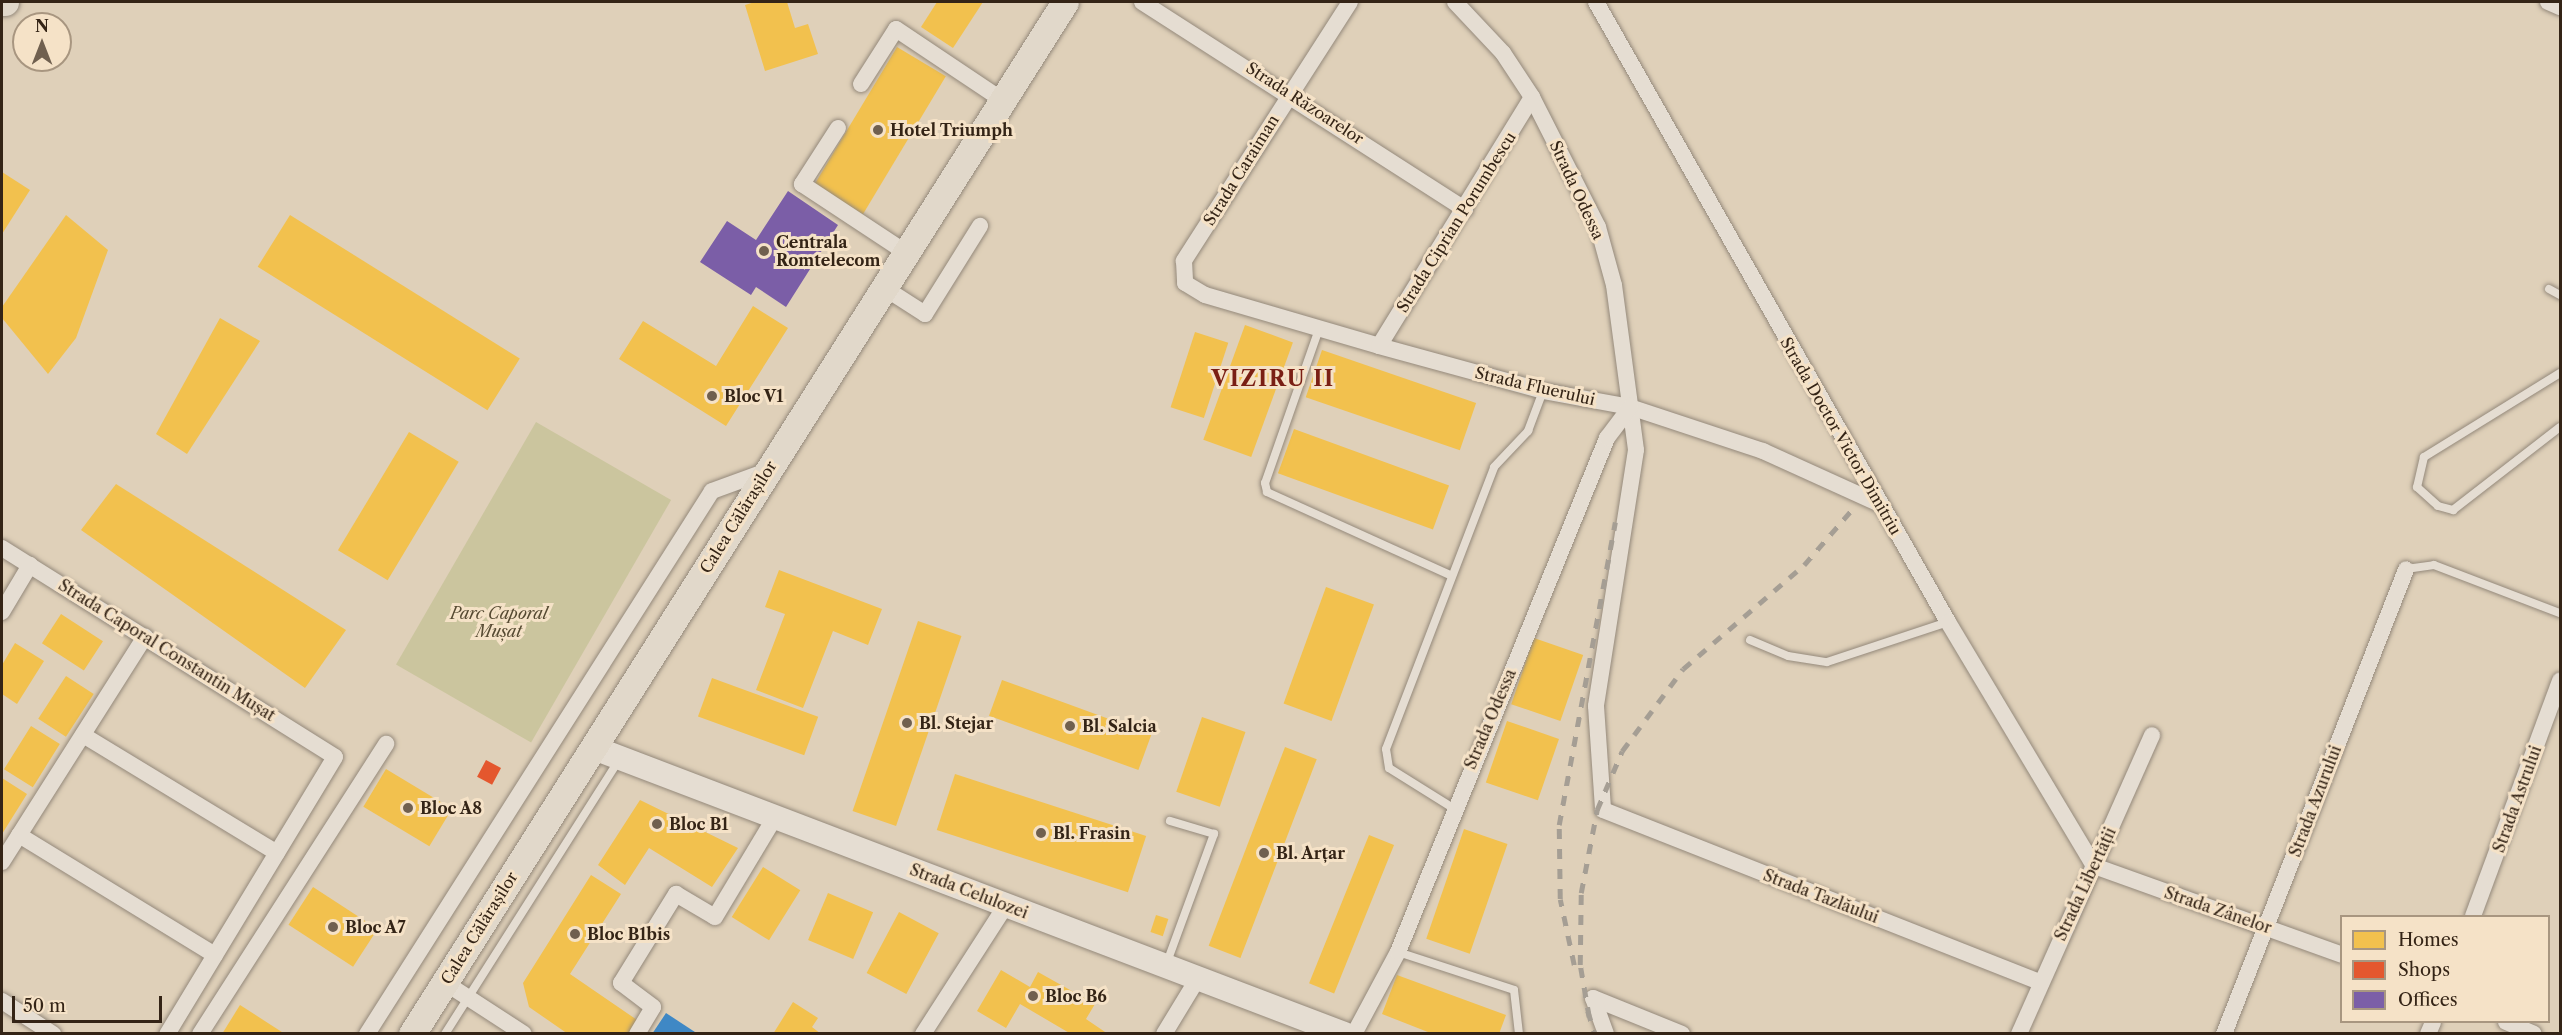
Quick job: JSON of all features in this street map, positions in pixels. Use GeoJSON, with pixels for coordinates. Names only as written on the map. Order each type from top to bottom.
{"type":"FeatureCollection","features":[{"type":"Feature","properties":{"kind":"main road","name":"Calea Călărașilor"},"geometry":{"type":"LineString","coordinates":[[412,1034],[1065,2]]}},
{"type":"Feature","properties":{"kind":"street","name":"Strada Răzoarelor"},"geometry":{"type":"LineString","coordinates":[[1142,2],[1290,92],[1465,209]]}},
{"type":"Feature","properties":{"kind":"street","name":"Strada Caraiman"},"geometry":{"type":"LineString","coordinates":[[1185,283],[1184,261],[1290,92],[1350,2]]}},
{"type":"Feature","properties":{"kind":"street","name":"Strada Odessa"},"geometry":{"type":"LineString","coordinates":[[1455,2],[1503,53],[1532,97],[1598,227],[1614,285],[1630,407],[1635,479],[1596,706],[1603,810]]}},
{"type":"Feature","properties":{"kind":"street","name":"Strada Doctor Victor Dimitriu"},"geometry":{"type":"LineString","coordinates":[[1596,2],[1948,622],[2094,866]]}},
{"type":"Feature","properties":{"kind":"street"},"geometry":{"type":"LineString","coordinates":[[2548,2],[2560,7]]}},
{"type":"Feature","properties":{"kind":"street"},"geometry":{"type":"LineString","coordinates":[[861,84],[896,29],[1002,100]]}},
{"type":"Feature","properties":{"kind":"street","name":"Strada Ciprian Porumbescu"},"geometry":{"type":"LineString","coordinates":[[1379,346],[1532,97]]}},
{"type":"Feature","properties":{"kind":"street"},"geometry":{"type":"LineString","coordinates":[[838,128],[802,184],[905,252]]}},
{"type":"Feature","properties":{"kind":"street"},"geometry":{"type":"LineString","coordinates":[[883,287],[924,314],[980,226]]}},
{"type":"Feature","properties":{"kind":"street","name":"Strada Fluerului"},"geometry":{"type":"LineString","coordinates":[[1185,283],[1205,295],[1379,346],[1543,391],[1630,407],[1762,451],[1880,504]]}},
{"type":"Feature","properties":{"kind":"street","name":"Strada Odessa"},"geometry":{"type":"LineString","coordinates":[[1354,1034],[1398,952],[1453,808],[1607,438],[1630,407]]}},
{"type":"Feature","properties":{"kind":"street"},"geometry":{"type":"LineString","coordinates":[[367,1034],[712,491],[767,471]]}},
{"type":"Feature","properties":{"kind":"street","name":"Strada Caporal Constantin Mușat"},"geometry":{"type":"LineString","coordinates":[[2,548],[333,752],[334,762],[278,853]]}},
{"type":"Feature","properties":{"kind":"street"},"geometry":{"type":"LineString","coordinates":[[2,612],[30,565]]}},
{"type":"Feature","properties":{"kind":"street","name":"Strada Azurului"},"geometry":{"type":"LineString","coordinates":[[2224,1034],[2406,569]]}},
{"type":"Feature","properties":{"kind":"street"},"geometry":{"type":"LineString","coordinates":[[2,862],[145,637]]}},
{"type":"Feature","properties":{"kind":"street","name":"Strada Astrului"},"geometry":{"type":"LineString","coordinates":[[2473,915],[2560,681]]}},
{"type":"Feature","properties":{"kind":"street"},"geometry":{"type":"LineString","coordinates":[[82,735],[278,853],[167,1034]]}},
{"type":"Feature","properties":{"kind":"street","name":"Strada Libertății"},"geometry":{"type":"LineString","coordinates":[[2019,1034],[2039,982],[2152,735]]}},
{"type":"Feature","properties":{"kind":"street"},"geometry":{"type":"LineString","coordinates":[[200,1034],[386,744]]}},
{"type":"Feature","properties":{"kind":"street","name":"Strada Celulozei"},"geometry":{"type":"LineString","coordinates":[[594,748],[1344,1034]]}},
{"type":"Feature","properties":{"kind":"street","name":"Strada Tazlăului"},"geometry":{"type":"LineString","coordinates":[[1603,810],[2039,982]]}},
{"type":"Feature","properties":{"kind":"street"},"geometry":{"type":"LineString","coordinates":[[637,1034],[653,1007],[621,983],[676,894],[716,917],[776,817]]}},
{"type":"Feature","properties":{"kind":"street"},"geometry":{"type":"LineString","coordinates":[[19,835],[215,955]]}},
{"type":"Feature","properties":{"kind":"street","name":"Strada Zânelor"},"geometry":{"type":"LineString","coordinates":[[2094,866],[2340,954]]}},
{"type":"Feature","properties":{"kind":"street"},"geometry":{"type":"LineString","coordinates":[[923,1034],[1005,905]]}},
{"type":"Feature","properties":{"kind":"street"},"geometry":{"type":"LineString","coordinates":[[1164,1034],[1198,978]]}},
{"type":"Feature","properties":{"kind":"street"},"geometry":{"type":"LineString","coordinates":[[444,982],[524,1034]]}},
{"type":"Feature","properties":{"kind":"street"},"geometry":{"type":"LineString","coordinates":[[1606,1034],[1593,998],[1682,1034]]}},
{"type":"Feature","properties":{"kind":"street"},"geometry":{"type":"LineString","coordinates":[[2,1001],[53,1034]]}},
{"type":"Feature","properties":{"kind":"street"},"geometry":{"type":"LineString","coordinates":[[2508,1023],[2534,1034]]}},
{"type":"Feature","properties":{"kind":"lane"},"geometry":{"type":"LineString","coordinates":[[2549,289],[2560,295]]}},
{"type":"Feature","properties":{"kind":"lane"},"geometry":{"type":"LineString","coordinates":[[1319,329],[1265,483],[1267,492],[1452,576]]}},
{"type":"Feature","properties":{"kind":"lane"},"geometry":{"type":"LineString","coordinates":[[2560,373],[2424,457],[2417,487],[2438,506],[2453,510],[2560,427]]}},
{"type":"Feature","properties":{"kind":"lane"},"geometry":{"type":"LineString","coordinates":[[1453,808],[1389,768],[1386,749],[1494,467],[1528,431],[1543,391]]}},
{"type":"Feature","properties":{"kind":"lane"},"geometry":{"type":"LineString","coordinates":[[2406,569],[2434,565],[2560,613]]}},
{"type":"Feature","properties":{"kind":"lane"},"geometry":{"type":"LineString","coordinates":[[1750,640],[1788,656],[1827,662],[1948,622]]}},
{"type":"Feature","properties":{"kind":"lane"},"geometry":{"type":"LineString","coordinates":[[444,1034],[620,758]]}},
{"type":"Feature","properties":{"kind":"lane"},"geometry":{"type":"LineString","coordinates":[[1166,966],[1214,834],[1170,821]]}},
{"type":"Feature","properties":{"kind":"lane"},"geometry":{"type":"LineString","coordinates":[[1398,952],[1514,990],[1519,1034]]}},
{"type":"Feature","properties":{"kind":"green space","name":"Parc Caporal Mușat"},"geometry":{"type":"Polygon","coordinates":[[[536,422],[671,500],[531,742],[396,664],[536,422]]]}},
{"type":"Feature","properties":{"kind":"building: Homes"},"geometry":{"type":"Polygon","coordinates":[[[755,2],[787,2],[795,28],[808,24],[818,54],[765,71],[745,5],[755,2]]]}},
{"type":"Feature","properties":{"kind":"building: Homes"},"geometry":{"type":"Polygon","coordinates":[[[937,2],[983,2],[953,48],[921,27],[937,2]]]}},
{"type":"Feature","properties":{"kind":"building: Homes","name":"Hotel Triumph"},"geometry":{"type":"Polygon","coordinates":[[[897,47],[946,76],[863,214],[814,185],[897,47]]]}},
{"type":"Feature","properties":{"kind":"building: Homes"},"geometry":{"type":"Polygon","coordinates":[[[2,172],[30,190],[2,234],[2,172]]]}},
{"type":"Feature","properties":{"kind":"building: Homes"},"geometry":{"type":"Polygon","coordinates":[[[66,215],[108,250],[76,338],[48,374],[2,318],[2,307],[66,215]]]}},
{"type":"Feature","properties":{"kind":"building: Homes"},"geometry":{"type":"Polygon","coordinates":[[[290,215],[520,359],[487,410],[258,267],[290,215]]]}},
{"type":"Feature","properties":{"kind":"building: Homes","name":"Bloc V1"},"geometry":{"type":"Polygon","coordinates":[[[753,306],[788,328],[726,426],[619,359],[643,321],[716,366],[753,306]]]}},
{"type":"Feature","properties":{"kind":"building: Homes"},"geometry":{"type":"Polygon","coordinates":[[[220,318],[260,341],[187,454],[156,434],[220,318]]]}},
{"type":"Feature","properties":{"kind":"building: Homes"},"geometry":{"type":"Polygon","coordinates":[[[1245,325],[1293,342],[1251,457],[1203,440],[1245,325]]]}},
{"type":"Feature","properties":{"kind":"building: Homes"},"geometry":{"type":"Polygon","coordinates":[[[1195,332],[1228,343],[1204,418],[1171,407],[1195,332]]]}},
{"type":"Feature","properties":{"kind":"building: Homes"},"geometry":{"type":"Polygon","coordinates":[[[1322,350],[1476,403],[1460,450],[1306,397],[1322,350]]]}},
{"type":"Feature","properties":{"kind":"building: Homes"},"geometry":{"type":"Polygon","coordinates":[[[1294,429],[1449,485],[1433,530],[1278,473],[1294,429]]]}},
{"type":"Feature","properties":{"kind":"building: Homes"},"geometry":{"type":"Polygon","coordinates":[[[409,432],[459,462],[388,580],[338,550],[409,432]]]}},
{"type":"Feature","properties":{"kind":"building: Homes"},"geometry":{"type":"Polygon","coordinates":[[[116,484],[346,630],[305,688],[81,530],[116,484]]]}},
{"type":"Feature","properties":{"kind":"building: Homes"},"geometry":{"type":"Polygon","coordinates":[[[779,570],[882,609],[868,645],[833,631],[803,708],[756,690],[785,614],[765,607],[779,570]]]}},
{"type":"Feature","properties":{"kind":"building: Homes"},"geometry":{"type":"Polygon","coordinates":[[[1326,587],[1374,604],[1332,721],[1284,704],[1326,587]]]}},
{"type":"Feature","properties":{"kind":"building: Homes"},"geometry":{"type":"Polygon","coordinates":[[[61,614],[103,641],[84,671],[42,643],[61,614]]]}},
{"type":"Feature","properties":{"kind":"building: Homes","name":"Bl. Stejar"},"geometry":{"type":"Polygon","coordinates":[[[918,621],[961,636],[896,826],[853,811],[918,621]]]}},
{"type":"Feature","properties":{"kind":"building: Homes"},"geometry":{"type":"Polygon","coordinates":[[[1534,638],[1583,655],[1560,721],[1511,704],[1534,638]]]}},
{"type":"Feature","properties":{"kind":"building: Homes"},"geometry":{"type":"Polygon","coordinates":[[[15,643],[44,661],[17,704],[2,694],[2,665],[15,643]]]}},
{"type":"Feature","properties":{"kind":"building: Homes"},"geometry":{"type":"Polygon","coordinates":[[[66,676],[94,694],[66,737],[38,719],[66,676]]]}},
{"type":"Feature","properties":{"kind":"building: Homes"},"geometry":{"type":"Polygon","coordinates":[[[712,678],[818,717],[804,755],[698,717],[712,678]]]}},
{"type":"Feature","properties":{"kind":"building: Homes","name":"Bl. Salcia"},"geometry":{"type":"Polygon","coordinates":[[[1002,680],[1151,734],[1138,770],[989,716],[1002,680]]]}},
{"type":"Feature","properties":{"kind":"building: Homes"},"geometry":{"type":"Polygon","coordinates":[[[1202,717],[1245,732],[1220,807],[1176,792],[1202,717]]]}},
{"type":"Feature","properties":{"kind":"building: Homes"},"geometry":{"type":"Polygon","coordinates":[[[1507,721],[1559,739],[1538,800],[1486,782],[1507,721]]]}},
{"type":"Feature","properties":{"kind":"building: Homes"},"geometry":{"type":"Polygon","coordinates":[[[31,726],[60,744],[33,787],[4,769],[31,726]]]}},
{"type":"Feature","properties":{"kind":"building: Homes","name":"Bl. Arțar"},"geometry":{"type":"Polygon","coordinates":[[[1285,747],[1317,759],[1240,958],[1209,946],[1285,747]]]}},
{"type":"Feature","properties":{"kind":"building: Homes","name":"Bloc A8"},"geometry":{"type":"Polygon","coordinates":[[[386,769],[452,809],[429,846],[363,807],[386,769]]]}},
{"type":"Feature","properties":{"kind":"building: Homes","name":"Bl. Frasin"},"geometry":{"type":"Polygon","coordinates":[[[955,774],[1146,836],[1128,892],[937,830],[955,774]]]}},
{"type":"Feature","properties":{"kind":"building: Homes"},"geometry":{"type":"Polygon","coordinates":[[[2,778],[27,794],[2,834],[2,778]]]}},
{"type":"Feature","properties":{"kind":"building: Homes","name":"Bloc B1"},"geometry":{"type":"Polygon","coordinates":[[[640,800],[738,848],[712,887],[649,848],[625,885],[598,865],[640,800]]]}},
{"type":"Feature","properties":{"kind":"building: Homes"},"geometry":{"type":"Polygon","coordinates":[[[1464,829],[1507,844],[1470,954],[1426,939],[1464,829]]]}},
{"type":"Feature","properties":{"kind":"building: Homes"},"geometry":{"type":"Polygon","coordinates":[[[1369,835],[1394,845],[1334,993],[1309,983],[1369,835]]]}},
{"type":"Feature","properties":{"kind":"building: Homes"},"geometry":{"type":"Polygon","coordinates":[[[763,867],[800,890],[769,940],[732,917],[763,867]]]}},
{"type":"Feature","properties":{"kind":"building: Homes","name":"Bloc B1bis"},"geometry":{"type":"Polygon","coordinates":[[[591,875],[621,894],[570,974],[640,1022],[633,1034],[568,1034],[529,1007],[523,983],[591,875]]]}},
{"type":"Feature","properties":{"kind":"building: Homes","name":"Bloc A7"},"geometry":{"type":"Polygon","coordinates":[[[313,887],[378,929],[353,967],[288,925],[313,887]]]}},
{"type":"Feature","properties":{"kind":"building: Homes"},"geometry":{"type":"Polygon","coordinates":[[[828,893],[873,912],[853,959],[808,940],[828,893]]]}},
{"type":"Feature","properties":{"kind":"building: Homes"},"geometry":{"type":"Polygon","coordinates":[[[899,912],[939,933],[906,994],[867,973],[899,912]]]}},
{"type":"Feature","properties":{"kind":"building: Homes"},"geometry":{"type":"Polygon","coordinates":[[[1156,915],[1168,919],[1163,936],[1150,932],[1156,915]]]}},
{"type":"Feature","properties":{"kind":"building: Homes","name":"Bloc B6"},"geometry":{"type":"Polygon","coordinates":[[[1001,970],[1030,987],[1038,972],[1095,1004],[1086,1019],[1108,1034],[1071,1034],[1020,1004],[1006,1028],[977,1011],[1001,970]]]}},
{"type":"Feature","properties":{"kind":"building: Homes"},"geometry":{"type":"Polygon","coordinates":[[[1397,975],[1506,1015],[1499,1034],[1433,1034],[1382,1014],[1397,975]]]}},
{"type":"Feature","properties":{"kind":"building: Homes"},"geometry":{"type":"Polygon","coordinates":[[[793,1002],[818,1018],[812,1027],[821,1034],[773,1034],[793,1002]]]}},
{"type":"Feature","properties":{"kind":"building: Homes"},"geometry":{"type":"Polygon","coordinates":[[[240,1005],[285,1034],[222,1034],[240,1005]]]}},
{"type":"Feature","properties":{"kind":"building: Shops"},"geometry":{"type":"Polygon","coordinates":[[[486,760],[501,768],[492,785],[477,777],[486,760]]]}},
{"type":"Feature","properties":{"kind":"building: Offices","name":"Centrala Romtelecom"},"geometry":{"type":"Polygon","coordinates":[[[788,191],[838,225],[786,307],[756,287],[751,295],[700,262],[727,221],[756,240],[788,191]]]}},
{"type":"Feature","properties":{"kind":"building: Schools"},"geometry":{"type":"Polygon","coordinates":[[[666,1013],[698,1034],[652,1034],[666,1013]]]}},
{"type":"Feature","properties":{"kind":"railway"},"geometry":{"type":"LineString","coordinates":[[1589,1017],[1580,965],[1581,893],[1597,810],[1622,751],[1683,669],[1804,565],[1856,505]]}},
{"type":"Feature","properties":{"kind":"railway"},"geometry":{"type":"LineString","coordinates":[[1574,965],[1560,899],[1559,825],[1615,522]]}},
{"type":"Feature","properties":{"kind":"railway"},"geometry":{"type":"LineString","coordinates":[[1588,1011],[1595,1034]]}},
{"type":"Feature","properties":{"kind":"place","name":"Hotel Triumph"},"geometry":{"type":"Point","coordinates":[878,130]}},
{"type":"Feature","properties":{"kind":"place","name":"Centrala Romtelecom"},"geometry":{"type":"Point","coordinates":[764,251]}},
{"type":"Feature","properties":{"kind":"place","name":"Bloc V1"},"geometry":{"type":"Point","coordinates":[712,396]}},
{"type":"Feature","properties":{"kind":"place","name":"Bl. Stejar"},"geometry":{"type":"Point","coordinates":[907,723]}},
{"type":"Feature","properties":{"kind":"place","name":"Bl. Salcia"},"geometry":{"type":"Point","coordinates":[1070,726]}},
{"type":"Feature","properties":{"kind":"place","name":"Bloc A8"},"geometry":{"type":"Point","coordinates":[408,808]}},
{"type":"Feature","properties":{"kind":"place","name":"Bloc B1"},"geometry":{"type":"Point","coordinates":[657,824]}},
{"type":"Feature","properties":{"kind":"place","name":"Bl. Frasin"},"geometry":{"type":"Point","coordinates":[1041,833]}},
{"type":"Feature","properties":{"kind":"place","name":"Bl. Arțar"},"geometry":{"type":"Point","coordinates":[1264,853]}},
{"type":"Feature","properties":{"kind":"place","name":"Bloc A7"},"geometry":{"type":"Point","coordinates":[333,927]}},
{"type":"Feature","properties":{"kind":"place","name":"Bloc B1bis"},"geometry":{"type":"Point","coordinates":[575,934]}},
{"type":"Feature","properties":{"kind":"place","name":"Bloc B6"},"geometry":{"type":"Point","coordinates":[1033,996]}},
{"type":"Feature","properties":{"kind":"district","name":"VIZIRU II"},"geometry":{"type":"Point","coordinates":[1273,379]}}]}
